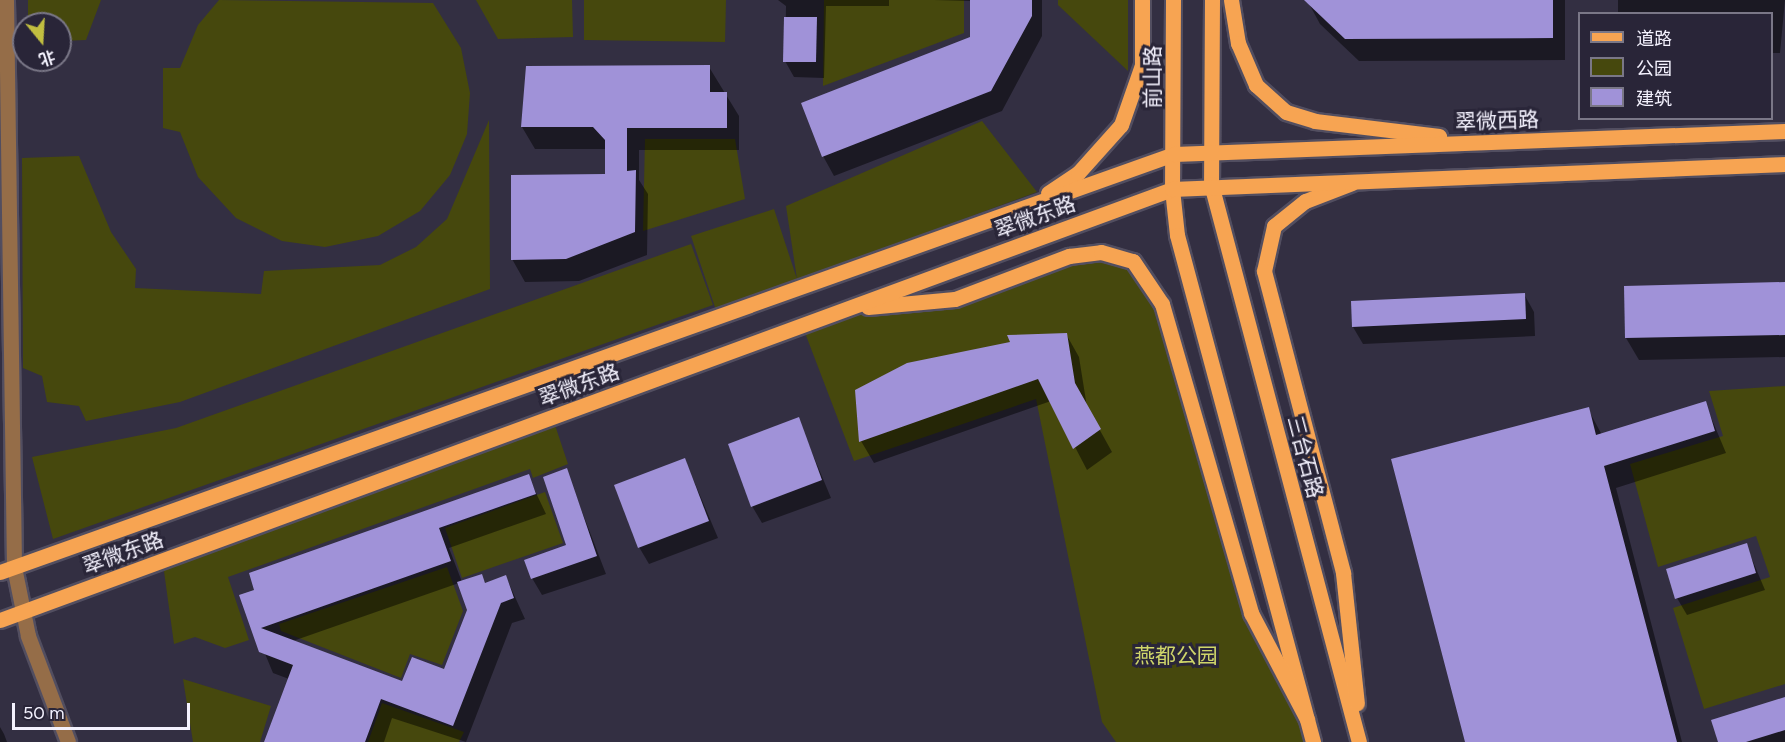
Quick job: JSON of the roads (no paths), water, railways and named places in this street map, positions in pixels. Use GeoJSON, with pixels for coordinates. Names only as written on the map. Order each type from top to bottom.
{"type":"FeatureCollection","features":[{"type":"Feature","properties":{"kind":"main road"},"geometry":{"type":"LineString","coordinates":[[1028,206],[1078,173],[1121,125],[1142,65],[1142,0]]}},
{"type":"Feature","properties":{"kind":"main road","name":"前山路"},"geometry":{"type":"LineString","coordinates":[[1172,189],[1174,154],[1173,0]]}},
{"type":"Feature","properties":{"kind":"main road"},"geometry":{"type":"LineString","coordinates":[[1210,152],[1212,0]]}},
{"type":"Feature","properties":{"kind":"main road"},"geometry":{"type":"LineString","coordinates":[[1231,0],[1238,43],[1257,85],[1286,112],[1315,121],[1487,142]]}},
{"type":"Feature","properties":{"kind":"main road","name":"翠微西路"},"geometry":{"type":"LineString","coordinates":[[1174,154],[1785,131]]}},
{"type":"Feature","properties":{"kind":"main road","name":"三台石路"},"geometry":{"type":"LineString","coordinates":[[1210,152],[1211,184],[1360,742]]}},
{"type":"Feature","properties":{"kind":"main road","name":"翠微东路"},"geometry":{"type":"LineString","coordinates":[[7,570],[1174,154]]}},
{"type":"Feature","properties":{"kind":"main road"},"geometry":{"type":"LineString","coordinates":[[1211,184],[1785,164]]}},
{"type":"Feature","properties":{"kind":"main road"},"geometry":{"type":"LineString","coordinates":[[1360,742],[1343,573],[1264,271],[1274,226],[1305,201],[1364,179]]}},
{"type":"Feature","properties":{"kind":"main road","name":"翠微东路"},"geometry":{"type":"LineString","coordinates":[[0,620],[1172,189],[1211,184]]}},
{"type":"Feature","properties":{"kind":"main road"},"geometry":{"type":"LineString","coordinates":[[1172,189],[1177,235],[1313,742]]}},
{"type":"Feature","properties":{"kind":"main road"},"geometry":{"type":"LineString","coordinates":[[847,309],[954,298],[1069,256],[1101,252],[1134,261],[1162,304],[1251,613],[1307,719]]}},
{"type":"Feature","properties":{"kind":"street"},"geometry":{"type":"LineString","coordinates":[[6,0],[7,570],[68,742]]}},
{"type":"Feature","properties":{"kind":"park label","name":"燕都公园"},"geometry":{"type":"Point","coordinates":[1176,656]}}]}
